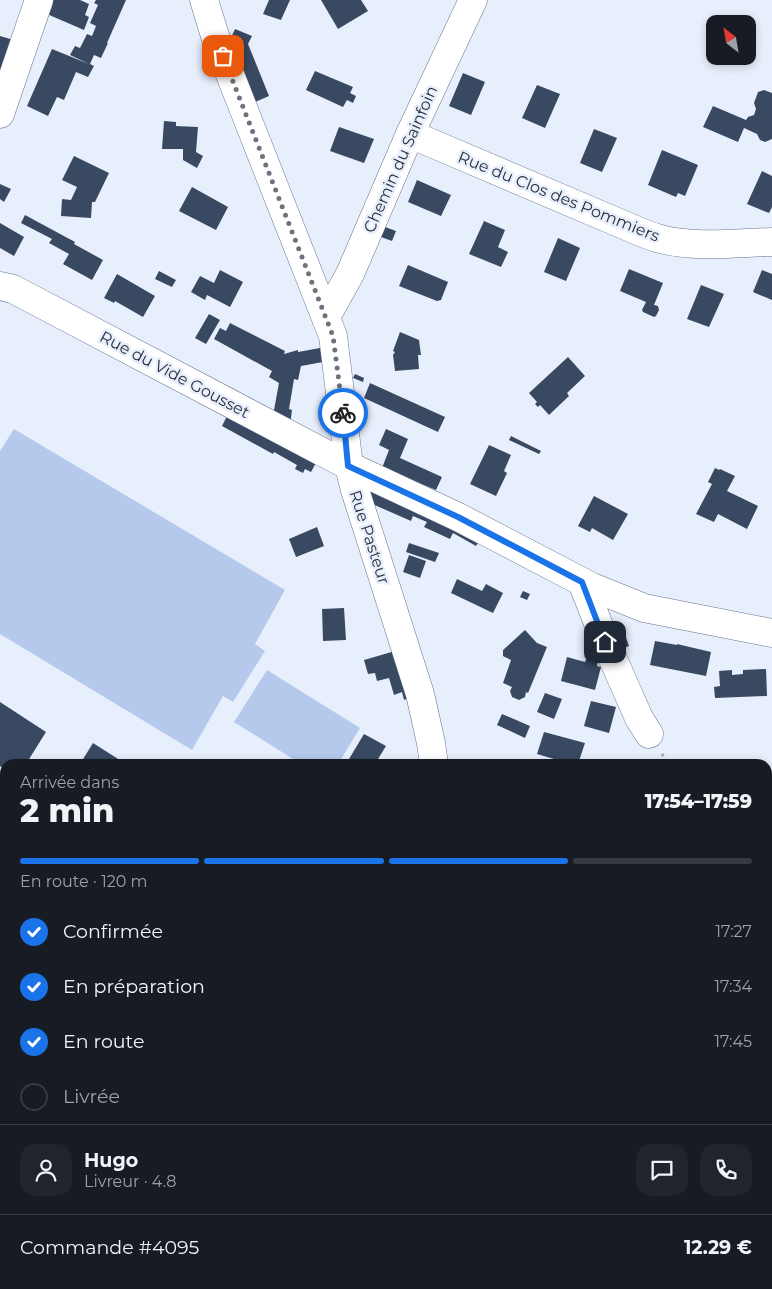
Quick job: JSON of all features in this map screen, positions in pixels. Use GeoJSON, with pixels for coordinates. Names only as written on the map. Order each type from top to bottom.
{"type":"FeatureCollection","features":[{"type":"Feature","properties":{"kind":"street"},"geometry":{"type":"LineString","coordinates":[[0,114],[39,0]]}},
{"type":"Feature","properties":{"kind":"street","name":"Rue Pasteur"},"geometry":{"type":"LineString","coordinates":[[204,0],[216,39],[333,336],[348,466],[354,490],[420,694],[433,759]]}},
{"type":"Feature","properties":{"kind":"street","name":"Chemin du Sainfoin"},"geometry":{"type":"LineString","coordinates":[[326,317],[350,274],[410,134],[473,0]]}},
{"type":"Feature","properties":{"kind":"street","name":"Rue du Clos des Pommiers"},"geometry":{"type":"LineString","coordinates":[[410,134],[660,239],[690,244],[772,242]]}},
{"type":"Feature","properties":{"kind":"street","name":"Rue du Vide Gousset"},"geometry":{"type":"LineString","coordinates":[[0,286],[13,289],[348,466],[458,517],[592,587],[644,608],[772,633]]}},
{"type":"Feature","properties":{"kind":"street"},"geometry":{"type":"LineString","coordinates":[[582,582],[605,642],[639,718],[649,734]]}},
{"type":"Feature","properties":{"kind":"shaded area"},"geometry":{"type":"Polygon","coordinates":[[[14,429],[285,590],[255,644],[265,651],[233,702],[223,696],[192,750],[0,634],[0,451],[14,429]]]}},
{"type":"Feature","properties":{"kind":"shaded area"},"geometry":{"type":"Polygon","coordinates":[[[267,670],[360,728],[341,759],[293,759],[234,722],[267,670]]]}},
{"type":"Feature","properties":{"kind":"building"},"geometry":{"type":"Polygon","coordinates":[[[44,0],[80,0],[89,4],[85,15],[89,17],[84,30],[40,11],[44,0]]]}},
{"type":"Feature","properties":{"kind":"building"},"geometry":{"type":"Polygon","coordinates":[[[96,0],[126,0],[101,58],[94,55],[90,64],[94,66],[88,77],[76,72],[64,100],[57,97],[48,116],[27,106],[52,49],[89,64],[70,55],[75,46],[80,48],[87,34],[92,36],[96,26],[90,23],[98,5],[94,3],[96,0]]]}},
{"type":"Feature","properties":{"kind":"building"},"geometry":{"type":"Polygon","coordinates":[[[269,0],[290,0],[281,20],[263,14],[269,0]]]}},
{"type":"Feature","properties":{"kind":"building"},"geometry":{"type":"Polygon","coordinates":[[[321,0],[361,0],[368,11],[338,29],[321,0]]]}},
{"type":"Feature","properties":{"kind":"building"},"geometry":{"type":"Polygon","coordinates":[[[235,29],[252,36],[248,44],[269,96],[253,103],[229,42],[235,29]]]}},
{"type":"Feature","properties":{"kind":"building"},"geometry":{"type":"Polygon","coordinates":[[[0,36],[17,41],[0,87],[0,36]]]}},
{"type":"Feature","properties":{"kind":"building"},"geometry":{"type":"Polygon","coordinates":[[[315,71],[353,87],[350,93],[356,96],[353,103],[347,100],[343,107],[306,90],[315,71]]]}},
{"type":"Feature","properties":{"kind":"building"},"geometry":{"type":"Polygon","coordinates":[[[463,73],[485,82],[471,115],[449,106],[463,73]]]}},
{"type":"Feature","properties":{"kind":"building"},"geometry":{"type":"Polygon","coordinates":[[[537,85],[560,94],[545,128],[522,118],[537,85]]]}},
{"type":"Feature","properties":{"kind":"building"},"geometry":{"type":"Polygon","coordinates":[[[764,90],[772,93],[772,139],[765,142],[760,140],[757,134],[744,128],[738,142],[703,127],[713,106],[746,120],[754,115],[756,109],[754,103],[758,92],[764,90]]]}},
{"type":"Feature","properties":{"kind":"building"},"geometry":{"type":"Polygon","coordinates":[[[164,121],[176,122],[176,126],[198,127],[196,152],[203,156],[197,168],[183,160],[183,149],[162,149],[164,121]]]}},
{"type":"Feature","properties":{"kind":"building"},"geometry":{"type":"Polygon","coordinates":[[[339,127],[374,139],[364,163],[330,151],[339,127]]]}},
{"type":"Feature","properties":{"kind":"building"},"geometry":{"type":"Polygon","coordinates":[[[594,129],[617,138],[602,172],[580,163],[594,129]]]}},
{"type":"Feature","properties":{"kind":"building"},"geometry":{"type":"Polygon","coordinates":[[[662,150],[698,165],[685,196],[678,193],[676,197],[648,185],[662,150]]]}},
{"type":"Feature","properties":{"kind":"building"},"geometry":{"type":"Polygon","coordinates":[[[74,156],[109,173],[95,202],[92,202],[91,218],[61,216],[62,199],[71,200],[77,187],[62,180],[74,156]]]}},
{"type":"Feature","properties":{"kind":"building"},"geometry":{"type":"Polygon","coordinates":[[[762,171],[772,176],[772,207],[769,213],[747,204],[762,171]]]}},
{"type":"Feature","properties":{"kind":"building"},"geometry":{"type":"Polygon","coordinates":[[[417,180],[451,195],[441,216],[408,202],[417,180]]]}},
{"type":"Feature","properties":{"kind":"building"},"geometry":{"type":"Polygon","coordinates":[[[0,184],[11,189],[4,202],[0,199],[0,184]]]}},
{"type":"Feature","properties":{"kind":"building"},"geometry":{"type":"Polygon","coordinates":[[[192,187],[228,207],[216,230],[179,211],[192,187]]]}},
{"type":"Feature","properties":{"kind":"building"},"geometry":{"type":"Polygon","coordinates":[[[25,215],[75,242],[74,244],[103,260],[92,280],[63,264],[69,254],[49,243],[52,239],[21,223],[25,215]]]}},
{"type":"Feature","properties":{"kind":"building"},"geometry":{"type":"Polygon","coordinates":[[[484,221],[505,230],[498,247],[508,252],[501,267],[469,254],[484,221]]]}},
{"type":"Feature","properties":{"kind":"building"},"geometry":{"type":"Polygon","coordinates":[[[0,223],[24,237],[14,256],[0,248],[0,223]]]}},
{"type":"Feature","properties":{"kind":"building"},"geometry":{"type":"Polygon","coordinates":[[[385,227],[396,231],[392,241],[381,237],[385,227]]]}},
{"type":"Feature","properties":{"kind":"building"},"geometry":{"type":"Polygon","coordinates":[[[558,238],[580,248],[566,281],[544,272],[558,238]]]}},
{"type":"Feature","properties":{"kind":"building"},"geometry":{"type":"Polygon","coordinates":[[[408,265],[448,282],[441,300],[437,301],[399,286],[408,265]]]}},
{"type":"Feature","properties":{"kind":"building"},"geometry":{"type":"Polygon","coordinates":[[[629,269],[663,283],[654,305],[658,306],[659,310],[656,316],[654,317],[643,312],[642,310],[646,302],[620,291],[629,269]]]}},
{"type":"Feature","properties":{"kind":"building"},"geometry":{"type":"Polygon","coordinates":[[[220,270],[243,282],[230,307],[207,295],[205,300],[191,292],[200,276],[214,283],[220,270]]]}},
{"type":"Feature","properties":{"kind":"building"},"geometry":{"type":"Polygon","coordinates":[[[762,270],[772,274],[772,300],[753,292],[762,270]]]}},
{"type":"Feature","properties":{"kind":"building"},"geometry":{"type":"Polygon","coordinates":[[[159,271],[176,280],[172,287],[155,279],[159,271]]]}},
{"type":"Feature","properties":{"kind":"building"},"geometry":{"type":"Polygon","coordinates":[[[117,274],[155,296],[143,317],[115,301],[114,303],[104,298],[117,274]]]}},
{"type":"Feature","properties":{"kind":"building"},"geometry":{"type":"Polygon","coordinates":[[[701,285],[724,294],[709,327],[687,319],[701,285]]]}},
{"type":"Feature","properties":{"kind":"building"},"geometry":{"type":"Polygon","coordinates":[[[209,314],[220,320],[206,344],[195,338],[209,314]]]}},
{"type":"Feature","properties":{"kind":"building"},"geometry":{"type":"Polygon","coordinates":[[[230,323],[285,351],[284,354],[298,350],[298,352],[320,348],[323,362],[301,366],[298,380],[294,379],[289,409],[292,410],[290,425],[272,421],[279,383],[269,377],[272,371],[214,339],[220,328],[226,331],[230,323]]]}},
{"type":"Feature","properties":{"kind":"building"},"geometry":{"type":"Polygon","coordinates":[[[400,332],[419,340],[421,355],[418,355],[419,369],[395,371],[393,355],[395,352],[393,351],[400,332]]]}},
{"type":"Feature","properties":{"kind":"building"},"geometry":{"type":"Polygon","coordinates":[[[568,357],[585,376],[567,393],[569,396],[549,415],[540,405],[538,407],[535,404],[537,402],[529,393],[568,357]]]}},
{"type":"Feature","properties":{"kind":"building"},"geometry":{"type":"Polygon","coordinates":[[[355,374],[364,378],[363,382],[353,378],[355,374]]]}},
{"type":"Feature","properties":{"kind":"building"},"geometry":{"type":"Polygon","coordinates":[[[370,383],[445,417],[438,432],[364,398],[370,383]]]}},
{"type":"Feature","properties":{"kind":"building"},"geometry":{"type":"Polygon","coordinates":[[[230,410],[319,457],[311,472],[305,469],[303,473],[295,469],[297,465],[222,426],[230,410]]]}},
{"type":"Feature","properties":{"kind":"building"},"geometry":{"type":"Polygon","coordinates":[[[386,429],[408,439],[400,458],[442,477],[436,490],[382,468],[389,450],[379,445],[386,429]]]}},
{"type":"Feature","properties":{"kind":"building"},"geometry":{"type":"Polygon","coordinates":[[[511,436],[541,451],[539,454],[509,440],[511,436]]]}},
{"type":"Feature","properties":{"kind":"building"},"geometry":{"type":"Polygon","coordinates":[[[489,445],[511,455],[504,471],[507,473],[496,496],[470,484],[489,445]]]}},
{"type":"Feature","properties":{"kind":"building"},"geometry":{"type":"Polygon","coordinates":[[[715,468],[735,476],[727,491],[758,506],[747,529],[718,514],[714,522],[696,514],[712,484],[708,482],[715,468]]]}},
{"type":"Feature","properties":{"kind":"building"},"geometry":{"type":"Polygon","coordinates":[[[366,486],[479,541],[476,546],[453,533],[450,539],[424,527],[427,522],[413,516],[411,521],[370,503],[366,486]]]}},
{"type":"Feature","properties":{"kind":"building"},"geometry":{"type":"Polygon","coordinates":[[[594,496],[628,514],[613,540],[592,528],[590,532],[578,526],[594,496]]]}},
{"type":"Feature","properties":{"kind":"building"},"geometry":{"type":"Polygon","coordinates":[[[317,527],[324,546],[296,557],[289,539],[317,527]]]}},
{"type":"Feature","properties":{"kind":"building"},"geometry":{"type":"Polygon","coordinates":[[[409,543],[439,553],[435,562],[406,552],[409,543]]]}},
{"type":"Feature","properties":{"kind":"building"},"geometry":{"type":"Polygon","coordinates":[[[409,555],[426,561],[420,578],[403,572],[409,555]]]}},
{"type":"Feature","properties":{"kind":"building"},"geometry":{"type":"Polygon","coordinates":[[[457,579],[482,591],[486,584],[503,593],[493,613],[451,593],[457,579]]]}},
{"type":"Feature","properties":{"kind":"building"},"geometry":{"type":"Polygon","coordinates":[[[523,591],[530,594],[527,600],[520,597],[523,591]]]}},
{"type":"Feature","properties":{"kind":"building"},"geometry":{"type":"Polygon","coordinates":[[[344,608],[346,640],[323,641],[322,609],[344,608]]]}},
{"type":"Feature","properties":{"kind":"building"},"geometry":{"type":"Polygon","coordinates":[[[623,629],[629,646],[620,650],[614,634],[623,629]]]}},
{"type":"Feature","properties":{"kind":"building"},"geometry":{"type":"Polygon","coordinates":[[[525,630],[537,643],[547,647],[528,693],[526,692],[525,697],[519,700],[512,697],[510,691],[512,687],[503,683],[511,660],[503,656],[503,650],[525,630]]]}},
{"type":"Feature","properties":{"kind":"building"},"geometry":{"type":"Polygon","coordinates":[[[655,641],[711,652],[706,676],[650,665],[655,641]]]}},
{"type":"Feature","properties":{"kind":"building"},"geometry":{"type":"Polygon","coordinates":[[[395,651],[408,698],[404,700],[402,692],[394,695],[389,678],[377,681],[375,673],[368,674],[364,660],[395,651]]]}},
{"type":"Feature","properties":{"kind":"building"},"geometry":{"type":"Polygon","coordinates":[[[588,653],[599,656],[597,666],[601,667],[595,690],[561,681],[567,657],[585,662],[588,653]]]}},
{"type":"Feature","properties":{"kind":"building"},"geometry":{"type":"Polygon","coordinates":[[[766,669],[767,696],[715,698],[714,687],[720,686],[719,671],[732,670],[732,675],[743,674],[743,670],[766,669]]]}},
{"type":"Feature","properties":{"kind":"building"},"geometry":{"type":"Polygon","coordinates":[[[545,693],[562,699],[554,719],[537,712],[545,693]]]}},
{"type":"Feature","properties":{"kind":"building"},"geometry":{"type":"Polygon","coordinates":[[[591,701],[616,707],[609,733],[584,726],[591,701]]]}},
{"type":"Feature","properties":{"kind":"building"},"geometry":{"type":"Polygon","coordinates":[[[0,702],[46,732],[29,759],[0,759],[0,702]]]}},
{"type":"Feature","properties":{"kind":"building"},"geometry":{"type":"Polygon","coordinates":[[[502,714],[530,726],[525,738],[497,725],[502,714]]]}},
{"type":"Feature","properties":{"kind":"building"},"geometry":{"type":"Polygon","coordinates":[[[544,732],[585,743],[580,759],[554,759],[537,754],[544,732]]]}},
{"type":"Feature","properties":{"kind":"building"},"geometry":{"type":"Polygon","coordinates":[[[364,734],[386,746],[378,759],[349,759],[364,734]]]}},
{"type":"Feature","properties":{"kind":"building"},"geometry":{"type":"Polygon","coordinates":[[[93,743],[118,759],[83,759],[93,743]]]}},
{"type":"Feature","properties":{"kind":"way so far"},"geometry":{"type":"LineString","coordinates":[[223,56],[333,336],[343,413]]}},
{"type":"Feature","properties":{"kind":"route"},"geometry":{"type":"LineString","coordinates":[[343,413],[348,466],[458,517],[582,582],[605,642]]}}]}
